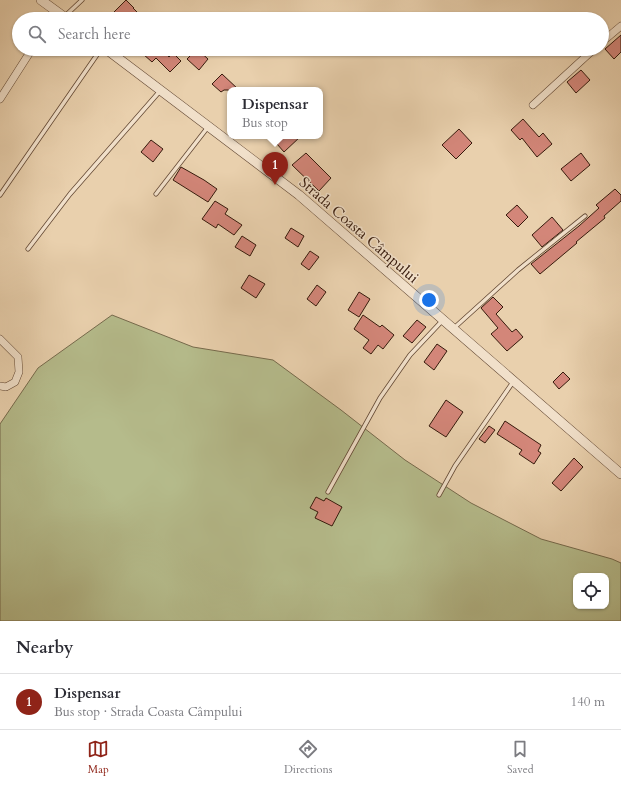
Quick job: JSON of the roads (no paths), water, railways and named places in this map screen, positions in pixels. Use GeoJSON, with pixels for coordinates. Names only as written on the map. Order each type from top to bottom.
{"type":"FeatureCollection","features":[{"type":"Feature","properties":{"kind":"street"},"geometry":{"type":"LineString","coordinates":[[41,0],[55,12]]}},
{"type":"Feature","properties":{"kind":"street"},"geometry":{"type":"LineString","coordinates":[[609,36],[621,26]]}},
{"type":"Feature","properties":{"kind":"street"},"geometry":{"type":"LineString","coordinates":[[0,99],[28,56]]}},
{"type":"Feature","properties":{"kind":"street","name":"Strada Coasta Câmpului"},"geometry":{"type":"LineString","coordinates":[[115,56],[299,195],[621,473]]}},
{"type":"Feature","properties":{"kind":"street"},"geometry":{"type":"LineString","coordinates":[[533,105],[586,56]]}},
{"type":"Feature","properties":{"kind":"street"},"geometry":{"type":"LineString","coordinates":[[0,339],[18,357],[19,372],[15,382],[6,387],[0,386]]}},
{"type":"Feature","properties":{"kind":"lane"},"geometry":{"type":"LineString","coordinates":[[66,12],[82,0]]}},
{"type":"Feature","properties":{"kind":"lane"},"geometry":{"type":"LineString","coordinates":[[0,195],[96,56]]}},
{"type":"Feature","properties":{"kind":"lane"},"geometry":{"type":"LineString","coordinates":[[28,249],[70,194],[161,90]]}},
{"type":"Feature","properties":{"kind":"lane"},"geometry":{"type":"LineString","coordinates":[[156,194],[208,126]]}},
{"type":"Feature","properties":{"kind":"lane"},"geometry":{"type":"LineString","coordinates":[[453,329],[518,270],[586,216]]}},
{"type":"Feature","properties":{"kind":"lane"},"geometry":{"type":"LineString","coordinates":[[328,492],[380,398],[410,355],[443,320]]}},
{"type":"Feature","properties":{"kind":"lane"},"geometry":{"type":"LineString","coordinates":[[439,495],[454,466],[514,381]]}},
{"type":"Feature","properties":{"kind":"place","name":"Dispensar"},"geometry":{"type":"Point","coordinates":[275,185]}}]}
